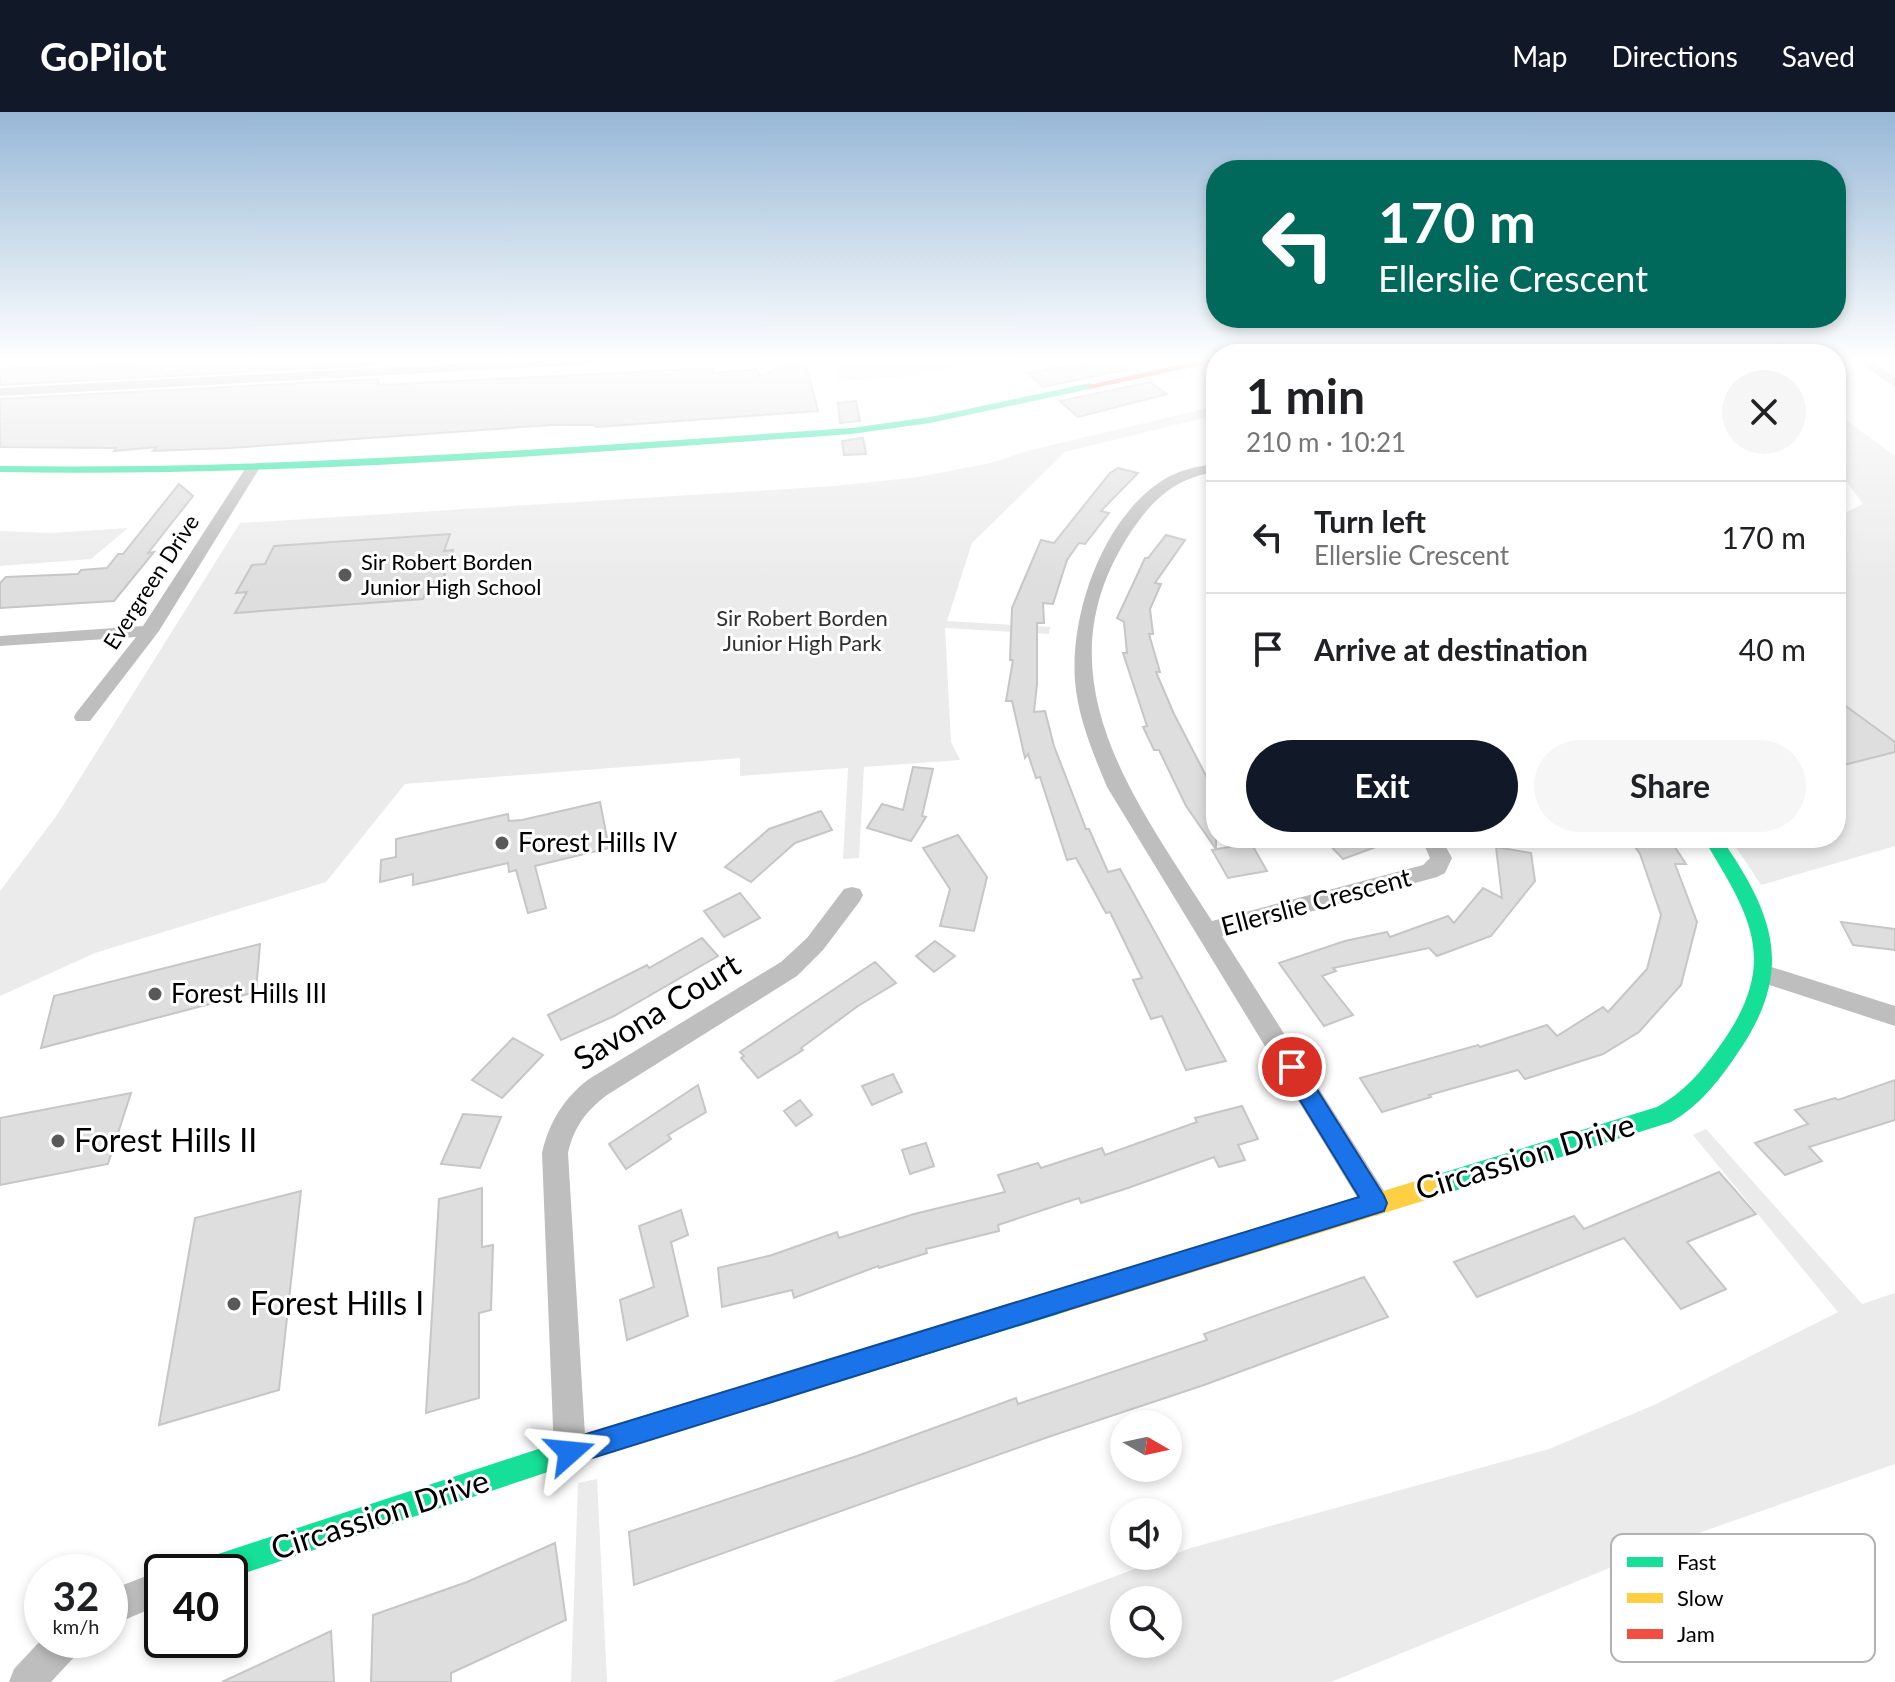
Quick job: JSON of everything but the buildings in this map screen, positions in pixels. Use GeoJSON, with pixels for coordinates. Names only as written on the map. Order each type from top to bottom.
{"type":"FeatureCollection","features":[{"type":"Feature","properties":{"kind":"street"},"geometry":{"type":"LineString","coordinates":[[0,469],[122,473],[252,469],[783,433]]}},
{"type":"Feature","properties":{"kind":"street","name":"Evergreen Drive"},"geometry":{"type":"LineString","coordinates":[[83,717],[121,674],[252,469]]}},
{"type":"Feature","properties":{"kind":"street","name":"Ellerslie Crescent"},"geometry":{"type":"LineString","coordinates":[[1206,470],[1168,480],[1159,486],[1121,534],[1093,585],[1082,638],[1087,699],[1103,757],[1117,787],[1376,1203]]}},
{"type":"Feature","properties":{"kind":"street"},"geometry":{"type":"LineString","coordinates":[[0,641],[150,631]]}},
{"type":"Feature","properties":{"kind":"street","name":"Ellerslie Crescent"},"geometry":{"type":"LineString","coordinates":[[1208,931],[1429,871],[1437,867],[1441,858],[1436,848]]}},
{"type":"Feature","properties":{"kind":"street","name":"Circassion Drive"},"geometry":{"type":"LineString","coordinates":[[248,1558],[570,1452],[1558,1149],[1677,1108],[1720,1063],[1740,1036],[1753,1011],[1765,974],[1760,934],[1746,893],[1720,848]]}},
{"type":"Feature","properties":{"kind":"street","name":"Savona Court"},"geometry":{"type":"LineString","coordinates":[[570,1452],[555,1153],[562,1126],[576,1106],[598,1087],[789,969],[815,944],[852,895]]}},
{"type":"Feature","properties":{"kind":"street"},"geometry":{"type":"LineString","coordinates":[[1765,974],[1895,1016]]}},
{"type":"Feature","properties":{"kind":"street"},"geometry":{"type":"LineString","coordinates":[[27,1682],[49,1658]]}},
{"type":"Feature","properties":{"kind":"green space","name":"Sir Robert Borden Junior High Park"},"geometry":{"type":"Polygon","coordinates":[[[1101,433],[1141,433],[1065,452],[972,543],[947,621],[1050,627],[1049,634],[945,628],[951,742],[960,760],[864,767],[859,858],[843,859],[848,768],[740,776],[740,758],[405,784],[326,882],[95,953],[0,996],[0,891],[57,815],[240,523],[835,486],[918,477],[991,463],[1101,433]]]}},
{"type":"Feature","properties":{"kind":"green space"},"geometry":{"type":"Polygon","coordinates":[[[1846,433],[1864,433],[1895,456],[1895,846],[1761,885],[1737,848],[1846,848],[1846,512],[1863,504],[1846,481],[1846,433]]]}},
{"type":"Feature","properties":{"kind":"green space"},"geometry":{"type":"Polygon","coordinates":[[[128,528],[91,559],[0,566],[0,531],[51,533],[128,528]]]}},
{"type":"Feature","properties":{"kind":"green space"},"geometry":{"type":"Polygon","coordinates":[[[1706,1129],[1862,1304],[1895,1293],[1895,1464],[1696,1534],[1611,1534],[1611,1567],[1331,1682],[831,1682],[1132,1570],[1182,1570],[1182,1551],[1191,1548],[1549,1449],[1654,1405],[1838,1312],[1693,1135],[1706,1129]]]}},
{"type":"Feature","properties":{"kind":"green space"},"geometry":{"type":"Polygon","coordinates":[[[597,1479],[607,1682],[571,1682],[578,1483],[597,1479]]]}},
{"type":"Feature","properties":{"kind":"traffic: fast"},"geometry":{"type":"LineString","coordinates":[[0,469],[106,471],[319,466],[818,433]]}},
{"type":"Feature","properties":{"kind":"traffic: fast"},"geometry":{"type":"LineString","coordinates":[[1429,1188],[1663,1115],[1688,1098],[1721,1061],[1742,1031],[1756,1003],[1763,976],[1763,949],[1758,922],[1747,895],[1719,848]]}},
{"type":"Feature","properties":{"kind":"traffic: fast"},"geometry":{"type":"LineString","coordinates":[[248,1558],[587,1446],[1059,1302]]}},
{"type":"Feature","properties":{"kind":"traffic: slow"},"geometry":{"type":"LineString","coordinates":[[1059,1302],[1429,1188]]}},
{"type":"Feature","properties":{"kind":"place","name":"Sir Robert Borden Junior High School"},"geometry":{"type":"Point","coordinates":[345,575]}},
{"type":"Feature","properties":{"kind":"place","name":"Forest Hills IV"},"geometry":{"type":"Point","coordinates":[502,843]}},
{"type":"Feature","properties":{"kind":"place","name":"Forest Hills III"},"geometry":{"type":"Point","coordinates":[155,994]}},
{"type":"Feature","properties":{"kind":"place","name":"Forest Hills II"},"geometry":{"type":"Point","coordinates":[58,1141]}},
{"type":"Feature","properties":{"kind":"place","name":"Forest Hills I"},"geometry":{"type":"Point","coordinates":[234,1304]}},
{"type":"Feature","properties":{"kind":"route"},"geometry":{"type":"LineString","coordinates":[[570,1452],[1376,1203],[1292,1067]]}}]}
